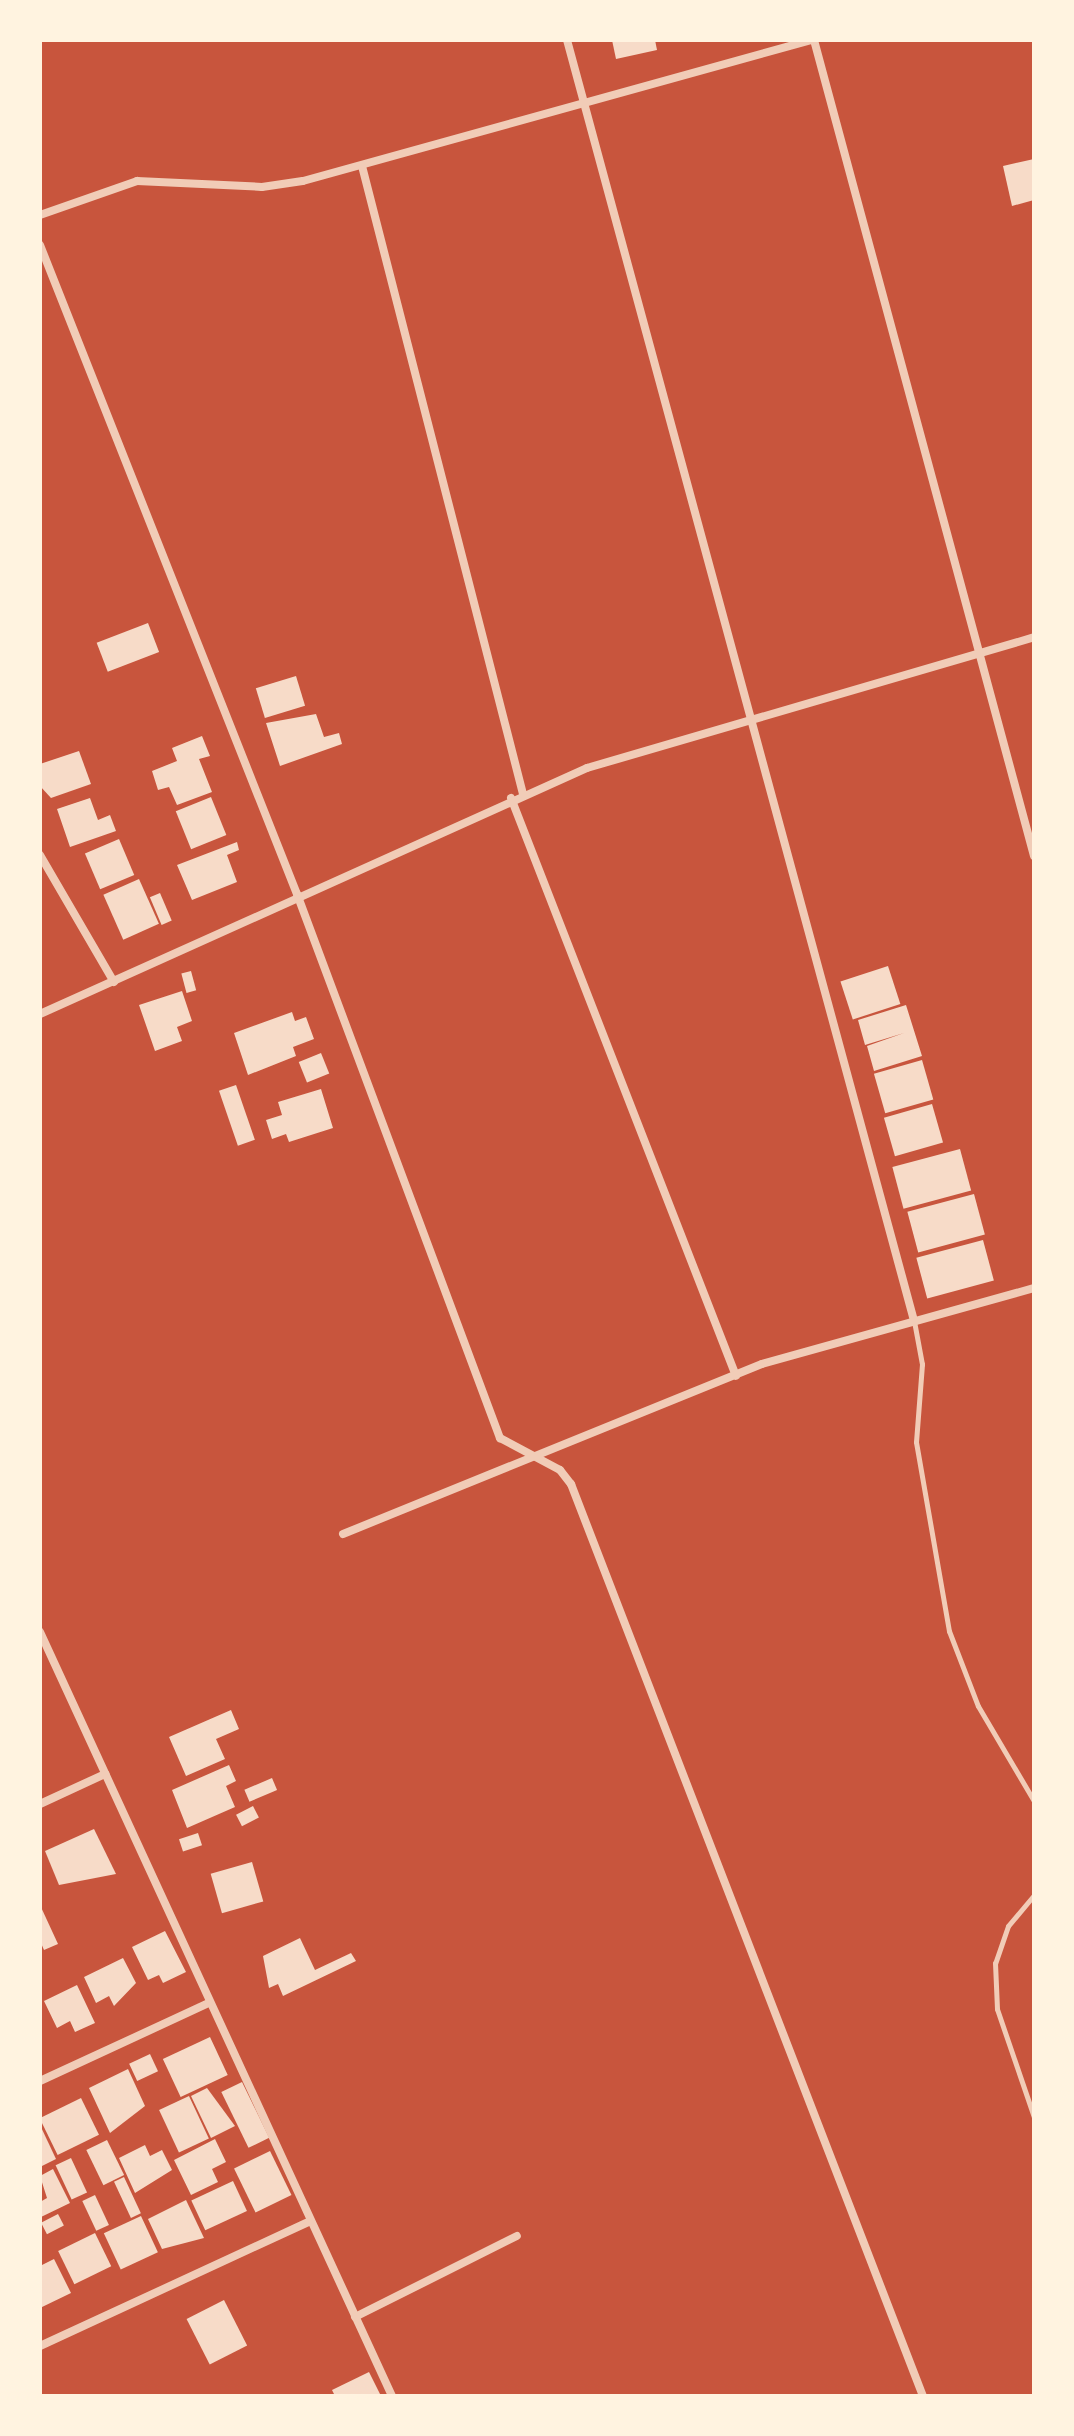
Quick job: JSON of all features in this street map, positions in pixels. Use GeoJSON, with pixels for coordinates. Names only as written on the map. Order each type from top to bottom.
{"type":"FeatureCollection","features":[{"type":"Feature","properties":{"kind":"street"},"geometry":{"type":"LineString","coordinates":[[567,40],[914,1321]]}},
{"type":"Feature","properties":{"kind":"street"},"geometry":{"type":"LineString","coordinates":[[40,215],[137,181],[262,187],[362,166],[812,40],[1034,856]]}},
{"type":"Feature","properties":{"kind":"street"},"geometry":{"type":"LineString","coordinates":[[362,166],[523,794]]}},
{"type":"Feature","properties":{"kind":"street"},"geometry":{"type":"LineString","coordinates":[[40,245],[297,894],[500,1438],[566,1476],[579,1504],[923,2396]]}},
{"type":"Feature","properties":{"kind":"street"},"geometry":{"type":"LineString","coordinates":[[40,1014],[511,798],[751,715],[1034,637]]}},
{"type":"Feature","properties":{"kind":"street"},"geometry":{"type":"LineString","coordinates":[[511,798],[736,1376]]}},
{"type":"Feature","properties":{"kind":"street"},"geometry":{"type":"LineString","coordinates":[[40,855],[114,982]]}},
{"type":"Feature","properties":{"kind":"street"},"geometry":{"type":"LineString","coordinates":[[343,1534],[538,1459],[736,1376],[1034,1288]]}},
{"type":"Feature","properties":{"kind":"street"},"geometry":{"type":"LineString","coordinates":[[40,1632],[392,2396]]}},
{"type":"Feature","properties":{"kind":"street"},"geometry":{"type":"LineString","coordinates":[[40,1804],[105,1774]]}},
{"type":"Feature","properties":{"kind":"street"},"geometry":{"type":"LineString","coordinates":[[40,2081],[209,2003]]}},
{"type":"Feature","properties":{"kind":"street"},"geometry":{"type":"LineString","coordinates":[[40,2346],[311,2221]]}},
{"type":"Feature","properties":{"kind":"street"},"geometry":{"type":"LineString","coordinates":[[355,2317],[517,2236]]}},
{"type":"Feature","properties":{"kind":"lane"},"geometry":{"type":"LineString","coordinates":[[914,1321],[922,1364],[916,1442],[949,1631],[978,1706],[1034,1801]]}},
{"type":"Feature","properties":{"kind":"lane"},"geometry":{"type":"LineString","coordinates":[[1034,1895],[1008,1926],[995,1963],[997,2009],[1034,2117]]}},
{"type":"Feature","properties":{"kind":"lane"},"geometry":{"type":"LineString","coordinates":[[1034,2133],[1034,2166]]}},
{"type":"Feature","properties":{"kind":"building"},"geometry":{"type":"Polygon","coordinates":[[[612,40],[655,40],[657,50],[616,59],[612,40]]]}},
{"type":"Feature","properties":{"kind":"building"},"geometry":{"type":"Polygon","coordinates":[[[1034,159],[1034,200],[1012,206],[1003,166],[1034,159]]]}},
{"type":"Feature","properties":{"kind":"building"},"geometry":{"type":"Polygon","coordinates":[[[148,623],[159,652],[108,672],[97,643],[148,623]]]}},
{"type":"Feature","properties":{"kind":"building"},"geometry":{"type":"Polygon","coordinates":[[[296,676],[305,706],[265,718],[256,688],[296,676]]]}},
{"type":"Feature","properties":{"kind":"building"},"geometry":{"type":"Polygon","coordinates":[[[316,714],[324,737],[339,733],[342,744],[280,766],[266,723],[316,714]]]}},
{"type":"Feature","properties":{"kind":"building"},"geometry":{"type":"Polygon","coordinates":[[[202,736],[210,756],[199,759],[212,792],[177,805],[169,787],[158,790],[152,771],[177,761],[172,748],[202,736]]]}},
{"type":"Feature","properties":{"kind":"building"},"geometry":{"type":"Polygon","coordinates":[[[79,751],[91,784],[51,798],[40,786],[40,764],[79,751]]]}},
{"type":"Feature","properties":{"kind":"building"},"geometry":{"type":"Polygon","coordinates":[[[211,797],[226,835],[191,849],[176,811],[211,797]]]}},
{"type":"Feature","properties":{"kind":"building"},"geometry":{"type":"Polygon","coordinates":[[[90,798],[98,820],[110,815],[116,831],[70,847],[57,809],[90,798]]]}},
{"type":"Feature","properties":{"kind":"building"},"geometry":{"type":"Polygon","coordinates":[[[119,839],[134,875],[100,889],[85,853],[119,839]]]}},
{"type":"Feature","properties":{"kind":"building"},"geometry":{"type":"Polygon","coordinates":[[[237,842],[239,850],[227,855],[237,882],[192,900],[177,865],[237,842]]]}},
{"type":"Feature","properties":{"kind":"building"},"geometry":{"type":"Polygon","coordinates":[[[139,879],[159,924],[123,940],[103,895],[139,879]]]}},
{"type":"Feature","properties":{"kind":"building"},"geometry":{"type":"Polygon","coordinates":[[[160,893],[172,921],[162,925],[150,897],[160,893]]]}},
{"type":"Feature","properties":{"kind":"building"},"geometry":{"type":"Polygon","coordinates":[[[888,966],[900,1004],[853,1019],[840,981],[888,966]]]}},
{"type":"Feature","properties":{"kind":"building"},"geometry":{"type":"Polygon","coordinates":[[[191,971],[196,990],[187,993],[181,974],[191,971]]]}},
{"type":"Feature","properties":{"kind":"building"},"geometry":{"type":"Polygon","coordinates":[[[182,991],[192,1021],[177,1027],[182,1041],[155,1051],[139,1005],[182,991]]]}},
{"type":"Feature","properties":{"kind":"building"},"geometry":{"type":"Polygon","coordinates":[[[906,1005],[922,1056],[874,1071],[867,1046],[904,1033],[865,1045],[858,1020],[906,1005]]]}},
{"type":"Feature","properties":{"kind":"building"},"geometry":{"type":"Polygon","coordinates":[[[292,1012],[295,1021],[306,1017],[314,1039],[293,1047],[296,1056],[248,1075],[234,1033],[292,1012]]]}},
{"type":"Feature","properties":{"kind":"building"},"geometry":{"type":"Polygon","coordinates":[[[321,1053],[329,1073],[307,1082],[299,1062],[321,1053]]]}},
{"type":"Feature","properties":{"kind":"building"},"geometry":{"type":"Polygon","coordinates":[[[922,1060],[933,1099],[885,1113],[874,1074],[922,1060]]]}},
{"type":"Feature","properties":{"kind":"building"},"geometry":{"type":"Polygon","coordinates":[[[236,1085],[255,1140],[238,1146],[219,1091],[236,1085]]]}},
{"type":"Feature","properties":{"kind":"building"},"geometry":{"type":"Polygon","coordinates":[[[321,1089],[333,1128],[289,1142],[286,1134],[272,1139],[266,1120],[282,1115],[278,1102],[321,1089]]]}},
{"type":"Feature","properties":{"kind":"building"},"geometry":{"type":"Polygon","coordinates":[[[932,1104],[943,1142],[895,1156],[884,1118],[932,1104]]]}},
{"type":"Feature","properties":{"kind":"building"},"geometry":{"type":"Polygon","coordinates":[[[960,1149],[971,1191],[904,1209],[892,1167],[960,1149]]]}},
{"type":"Feature","properties":{"kind":"building"},"geometry":{"type":"Polygon","coordinates":[[[974,1194],[985,1235],[918,1252],[907,1212],[974,1194]]]}},
{"type":"Feature","properties":{"kind":"building"},"geometry":{"type":"Polygon","coordinates":[[[983,1240],[994,1281],[927,1298],[916,1258],[983,1240]]]}},
{"type":"Feature","properties":{"kind":"building"},"geometry":{"type":"Polygon","coordinates":[[[231,1710],[239,1729],[216,1739],[225,1759],[186,1776],[169,1737],[231,1710]]]}},
{"type":"Feature","properties":{"kind":"building"},"geometry":{"type":"Polygon","coordinates":[[[229,1765],[236,1781],[226,1786],[235,1807],[187,1828],[172,1790],[229,1765]]]}},
{"type":"Feature","properties":{"kind":"building"},"geometry":{"type":"Polygon","coordinates":[[[272,1778],[277,1790],[249,1802],[244,1790],[272,1778]]]}},
{"type":"Feature","properties":{"kind":"building"},"geometry":{"type":"Polygon","coordinates":[[[253,1806],[259,1818],[242,1826],[236,1815],[253,1806]]]}},
{"type":"Feature","properties":{"kind":"building"},"geometry":{"type":"Polygon","coordinates":[[[94,1829],[116,1874],[59,1885],[45,1851],[94,1829]]]}},
{"type":"Feature","properties":{"kind":"building"},"geometry":{"type":"Polygon","coordinates":[[[198,1833],[202,1845],[183,1852],[179,1839],[198,1833]]]}},
{"type":"Feature","properties":{"kind":"building"},"geometry":{"type":"Polygon","coordinates":[[[252,1862],[263,1901],[222,1913],[211,1874],[252,1862]]]}},
{"type":"Feature","properties":{"kind":"building"},"geometry":{"type":"Polygon","coordinates":[[[40,1905],[58,1944],[44,1950],[40,1941],[40,1905]]]}},
{"type":"Feature","properties":{"kind":"building"},"geometry":{"type":"Polygon","coordinates":[[[165,1931],[186,1972],[163,1983],[159,1975],[148,1980],[132,1947],[165,1931]]]}},
{"type":"Feature","properties":{"kind":"building"},"geometry":{"type":"Polygon","coordinates":[[[300,1938],[315,1970],[351,1953],[356,1961],[283,1996],[278,1984],[269,1988],[263,1956],[300,1938]]]}},
{"type":"Feature","properties":{"kind":"building"},"geometry":{"type":"Polygon","coordinates":[[[123,1958],[136,1983],[114,2006],[109,1996],[96,2003],[84,1977],[123,1958]]]}},
{"type":"Feature","properties":{"kind":"building"},"geometry":{"type":"Polygon","coordinates":[[[77,1985],[95,2023],[75,2032],[70,2021],[57,2028],[44,2001],[77,1985]]]}},
{"type":"Feature","properties":{"kind":"building"},"geometry":{"type":"Polygon","coordinates":[[[210,2037],[228,2075],[181,2097],[163,2059],[210,2037]]]}},
{"type":"Feature","properties":{"kind":"building"},"geometry":{"type":"Polygon","coordinates":[[[150,2054],[158,2071],[137,2081],[129,2064],[150,2054]]]}},
{"type":"Feature","properties":{"kind":"building"},"geometry":{"type":"Polygon","coordinates":[[[128,2069],[145,2106],[110,2133],[89,2088],[128,2069]]]}},
{"type":"Feature","properties":{"kind":"building"},"geometry":{"type":"Polygon","coordinates":[[[242,2082],[269,2138],[249,2148],[221,2092],[242,2082]]]}},
{"type":"Feature","properties":{"kind":"building"},"geometry":{"type":"Polygon","coordinates":[[[207,2088],[235,2126],[211,2138],[191,2096],[207,2088]]]}},
{"type":"Feature","properties":{"kind":"building"},"geometry":{"type":"Polygon","coordinates":[[[189,2096],[209,2139],[179,2153],[159,2110],[189,2096]]]}},
{"type":"Feature","properties":{"kind":"building"},"geometry":{"type":"Polygon","coordinates":[[[81,2098],[99,2135],[58,2155],[40,2118],[81,2098]]]}},
{"type":"Feature","properties":{"kind":"building"},"geometry":{"type":"Polygon","coordinates":[[[40,2125],[56,2159],[40,2167],[40,2125]]]}},
{"type":"Feature","properties":{"kind":"building"},"geometry":{"type":"Polygon","coordinates":[[[215,2139],[226,2162],[212,2169],[218,2182],[191,2195],[174,2160],[215,2139]]]}},
{"type":"Feature","properties":{"kind":"building"},"geometry":{"type":"Polygon","coordinates":[[[107,2140],[124,2175],[103,2185],[86,2150],[107,2140]]]}},
{"type":"Feature","properties":{"kind":"building"},"geometry":{"type":"Polygon","coordinates":[[[145,2145],[150,2156],[162,2150],[172,2170],[135,2193],[119,2158],[145,2145]]]}},
{"type":"Feature","properties":{"kind":"building"},"geometry":{"type":"Polygon","coordinates":[[[270,2151],[291,2195],[256,2213],[234,2169],[270,2151]]]}},
{"type":"Feature","properties":{"kind":"building"},"geometry":{"type":"Polygon","coordinates":[[[71,2158],[87,2192],[72,2200],[56,2165],[71,2158]]]}},
{"type":"Feature","properties":{"kind":"building"},"geometry":{"type":"Polygon","coordinates":[[[53,2169],[70,2203],[41,2217],[40,2202],[47,2198],[40,2176],[53,2169]]]}},
{"type":"Feature","properties":{"kind":"building"},"geometry":{"type":"Polygon","coordinates":[[[124,2177],[141,2213],[131,2218],[114,2182],[124,2177]]]}},
{"type":"Feature","properties":{"kind":"building"},"geometry":{"type":"Polygon","coordinates":[[[233,2181],[247,2211],[205,2230],[191,2200],[233,2181]]]}},
{"type":"Feature","properties":{"kind":"building"},"geometry":{"type":"Polygon","coordinates":[[[95,2195],[109,2225],[96,2231],[82,2201],[95,2195]]]}},
{"type":"Feature","properties":{"kind":"building"},"geometry":{"type":"Polygon","coordinates":[[[186,2200],[204,2238],[162,2249],[148,2219],[186,2200]]]}},
{"type":"Feature","properties":{"kind":"building"},"geometry":{"type":"Polygon","coordinates":[[[58,2214],[64,2226],[47,2234],[41,2223],[58,2214]]]}},
{"type":"Feature","properties":{"kind":"building"},"geometry":{"type":"Polygon","coordinates":[[[141,2216],[158,2252],[121,2270],[104,2233],[141,2216]]]}},
{"type":"Feature","properties":{"kind":"building"},"geometry":{"type":"Polygon","coordinates":[[[95,2233],[111,2266],[74,2284],[58,2251],[95,2233]]]}},
{"type":"Feature","properties":{"kind":"building"},"geometry":{"type":"Polygon","coordinates":[[[54,2259],[71,2293],[40,2308],[40,2266],[54,2259]]]}},
{"type":"Feature","properties":{"kind":"building"},"geometry":{"type":"Polygon","coordinates":[[[224,2300],[247,2345],[210,2365],[187,2319],[224,2300]]]}},
{"type":"Feature","properties":{"kind":"building"},"geometry":{"type":"Polygon","coordinates":[[[369,2372],[381,2396],[335,2396],[332,2390],[369,2372]]]}}]}
